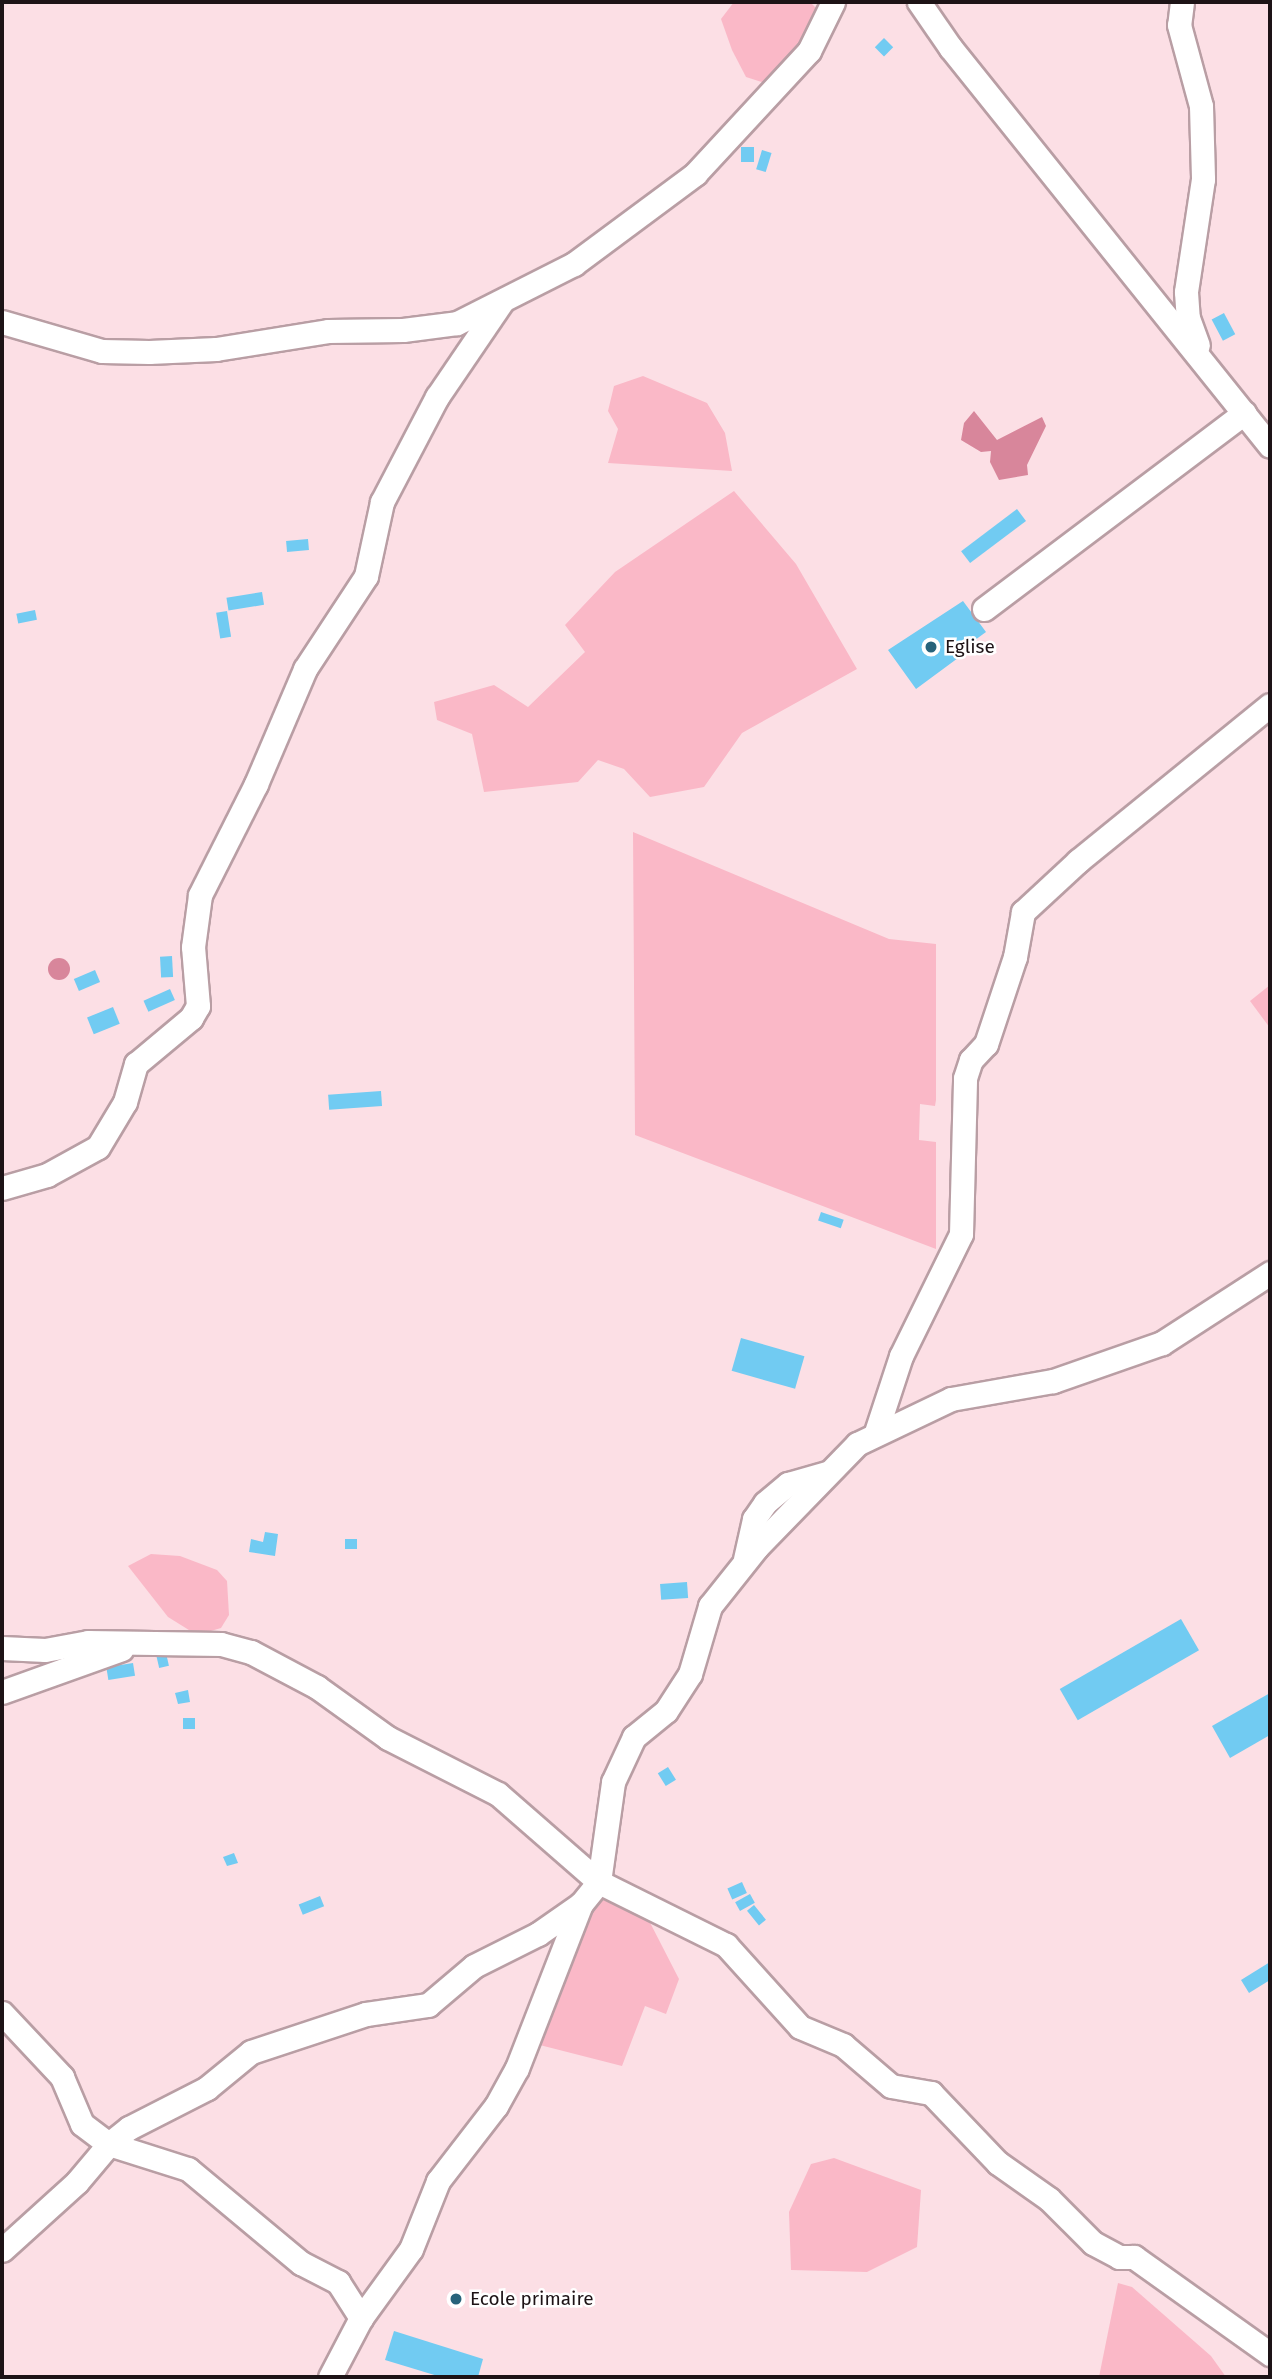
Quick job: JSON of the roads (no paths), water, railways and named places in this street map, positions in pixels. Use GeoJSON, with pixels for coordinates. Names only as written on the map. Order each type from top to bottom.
{"type":"FeatureCollection","features":[{"type":"Feature","properties":{"kind":"street"},"geometry":{"type":"LineString","coordinates":[[2,322],[102,351],[189,350],[328,331],[403,330],[457,323],[501,303],[573,264],[695,174],[809,51],[833,2]]}},
{"type":"Feature","properties":{"kind":"street"},"geometry":{"type":"LineString","coordinates":[[919,2],[950,47],[1270,446]]}},
{"type":"Feature","properties":{"kind":"street"},"geometry":{"type":"LineString","coordinates":[[1182,2],[1179,25],[1200,106],[1203,179],[1186,292],[1188,318],[1206,367]]}},
{"type":"Feature","properties":{"kind":"street"},"geometry":{"type":"LineString","coordinates":[[2,1188],[47,1175],[98,1147],[125,1102],[136,1064],[191,1018],[198,1006],[193,923],[205,885],[256,784],[305,669],[366,576],[382,502],[437,397],[501,303]]}},
{"type":"Feature","properties":{"kind":"street"},"geometry":{"type":"LineString","coordinates":[[984,609],[1244,413]]}},
{"type":"Feature","properties":{"kind":"street"},"geometry":{"type":"LineString","coordinates":[[876,1432],[901,1356],[961,1234],[965,1078],[971,1060],[986,1044],[1015,957],[1023,912],[1077,861],[1270,705]]}},
{"type":"Feature","properties":{"kind":"street"},"geometry":{"type":"LineString","coordinates":[[2,2250],[78,2182],[109,2144],[129,2128],[207,2088],[251,2052],[279,2039],[366,2014],[428,2005],[474,1966],[538,1934],[581,1904],[599,1882],[613,1782],[634,1737],[666,1711],[690,1674],[710,1606],[757,1546],[826,1473],[876,1432],[951,1399],[1053,1381],[1162,1343],[1270,1273]]}},
{"type":"Feature","properties":{"kind":"street"},"geometry":{"type":"LineString","coordinates":[[2,1648],[45,1650],[88,1642],[210,1643],[251,1653],[344,1703],[388,1738],[498,1794],[599,1882],[726,1945],[800,2027],[843,2045],[891,2085],[931,2093],[998,2162],[1049,2199],[1093,2243],[1119,2257],[1134,2257],[1270,2354]]}},
{"type":"Feature","properties":{"kind":"street"},"geometry":{"type":"LineString","coordinates":[[2,1692],[139,1644]]}},
{"type":"Feature","properties":{"kind":"street"},"geometry":{"type":"LineString","coordinates":[[330,2377],[360,2318],[411,2249],[438,2181],[496,2106],[512,2078],[581,1904]]}},
{"type":"Feature","properties":{"kind":"street"},"geometry":{"type":"LineString","coordinates":[[2,2013],[62,2077],[82,2124],[109,2144],[188,2169],[301,2263],[338,2282],[360,2318]]}},
{"type":"Feature","properties":{"kind":"place","name":"Eglise"},"geometry":{"type":"Point","coordinates":[931,647]}},
{"type":"Feature","properties":{"kind":"place","name":"Ecole primaire"},"geometry":{"type":"Point","coordinates":[456,2299]}}]}
